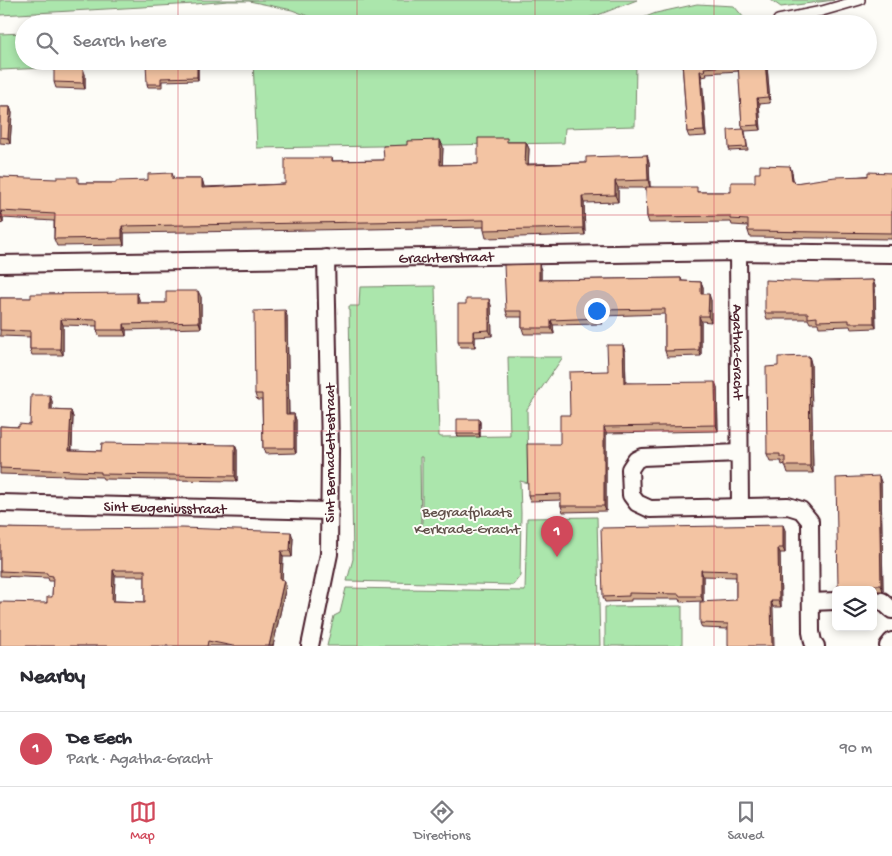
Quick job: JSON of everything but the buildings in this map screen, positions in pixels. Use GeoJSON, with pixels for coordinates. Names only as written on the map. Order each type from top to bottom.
{"type":"FeatureCollection","features":[{"type":"Feature","properties":{"kind":"street","name":"Grachterstraat"},"geometry":{"type":"LineString","coordinates":[[0,264],[738,252],[892,254]]}},
{"type":"Feature","properties":{"kind":"street","name":"Agatha-Gracht"},"geometry":{"type":"LineString","coordinates":[[738,252],[740,507]]}},
{"type":"Feature","properties":{"kind":"street","name":"Sint Bernadettestraat"},"geometry":{"type":"LineString","coordinates":[[310,646],[329,554],[326,258]]}},
{"type":"Feature","properties":{"kind":"street"},"geometry":{"type":"LineString","coordinates":[[740,453],[642,457],[636,460],[630,469],[631,495],[637,503],[650,509],[788,506],[801,510],[808,516],[810,522],[811,632],[816,646]]}},
{"type":"Feature","properties":{"kind":"street","name":"Sint Eugeniusstraat"},"geometry":{"type":"LineString","coordinates":[[0,503],[330,511]]}},
{"type":"Feature","properties":{"kind":"street"},"geometry":{"type":"LineString","coordinates":[[877,600],[882,601],[892,610]]}},
{"type":"Feature","properties":{"kind":"street"},"geometry":{"type":"LineString","coordinates":[[811,602],[832,601]]}},
{"type":"Feature","properties":{"kind":"street"},"geometry":{"type":"LineString","coordinates":[[888,646],[892,641]]}},
{"type":"Feature","properties":{"kind":"lane"},"geometry":{"type":"LineString","coordinates":[[802,15],[860,0]]}},
{"type":"Feature","properties":{"kind":"green space"},"geometry":{"type":"Polygon","coordinates":[[[0,0],[637,0],[598,15],[305,15],[292,10],[249,1],[228,1],[0,15],[0,0]]]}},
{"type":"Feature","properties":{"kind":"green space"},"geometry":{"type":"Polygon","coordinates":[[[771,0],[834,0],[781,7],[771,0]]]}},
{"type":"Feature","properties":{"kind":"green space"},"geometry":{"type":"Polygon","coordinates":[[[697,4],[734,6],[742,15],[651,15],[697,4]]]}},
{"type":"Feature","properties":{"kind":"green space"},"geometry":{"type":"Polygon","coordinates":[[[15,33],[15,69],[0,70],[0,34],[15,33]]]}},
{"type":"Feature","properties":{"kind":"green space"},"geometry":{"type":"Polygon","coordinates":[[[253,70],[636,70],[635,126],[565,128],[564,143],[257,148],[253,70]]]}},
{"type":"Feature","properties":{"kind":"green space","name":"Begraafplaats Kerkrade-Gracht"},"geometry":{"type":"Polygon","coordinates":[[[435,286],[439,436],[441,437],[510,436],[508,357],[563,357],[527,409],[528,483],[520,481],[520,576],[513,585],[347,581],[353,559],[349,306],[359,306],[360,287],[435,286]],[[420,457],[422,532],[422,457],[420,457]]]}},
{"type":"Feature","properties":{"kind":"green space"},"geometry":{"type":"Polygon","coordinates":[[[597,517],[600,646],[327,646],[334,616],[340,613],[346,588],[525,591],[527,518],[597,517]]]}},
{"type":"Feature","properties":{"kind":"green space"},"geometry":{"type":"Polygon","coordinates":[[[682,606],[682,646],[605,646],[605,607],[682,606]]]}},
{"type":"Feature","properties":{"kind":"place","name":"De Eech"},"geometry":{"type":"Point","coordinates":[557,557]}}]}
